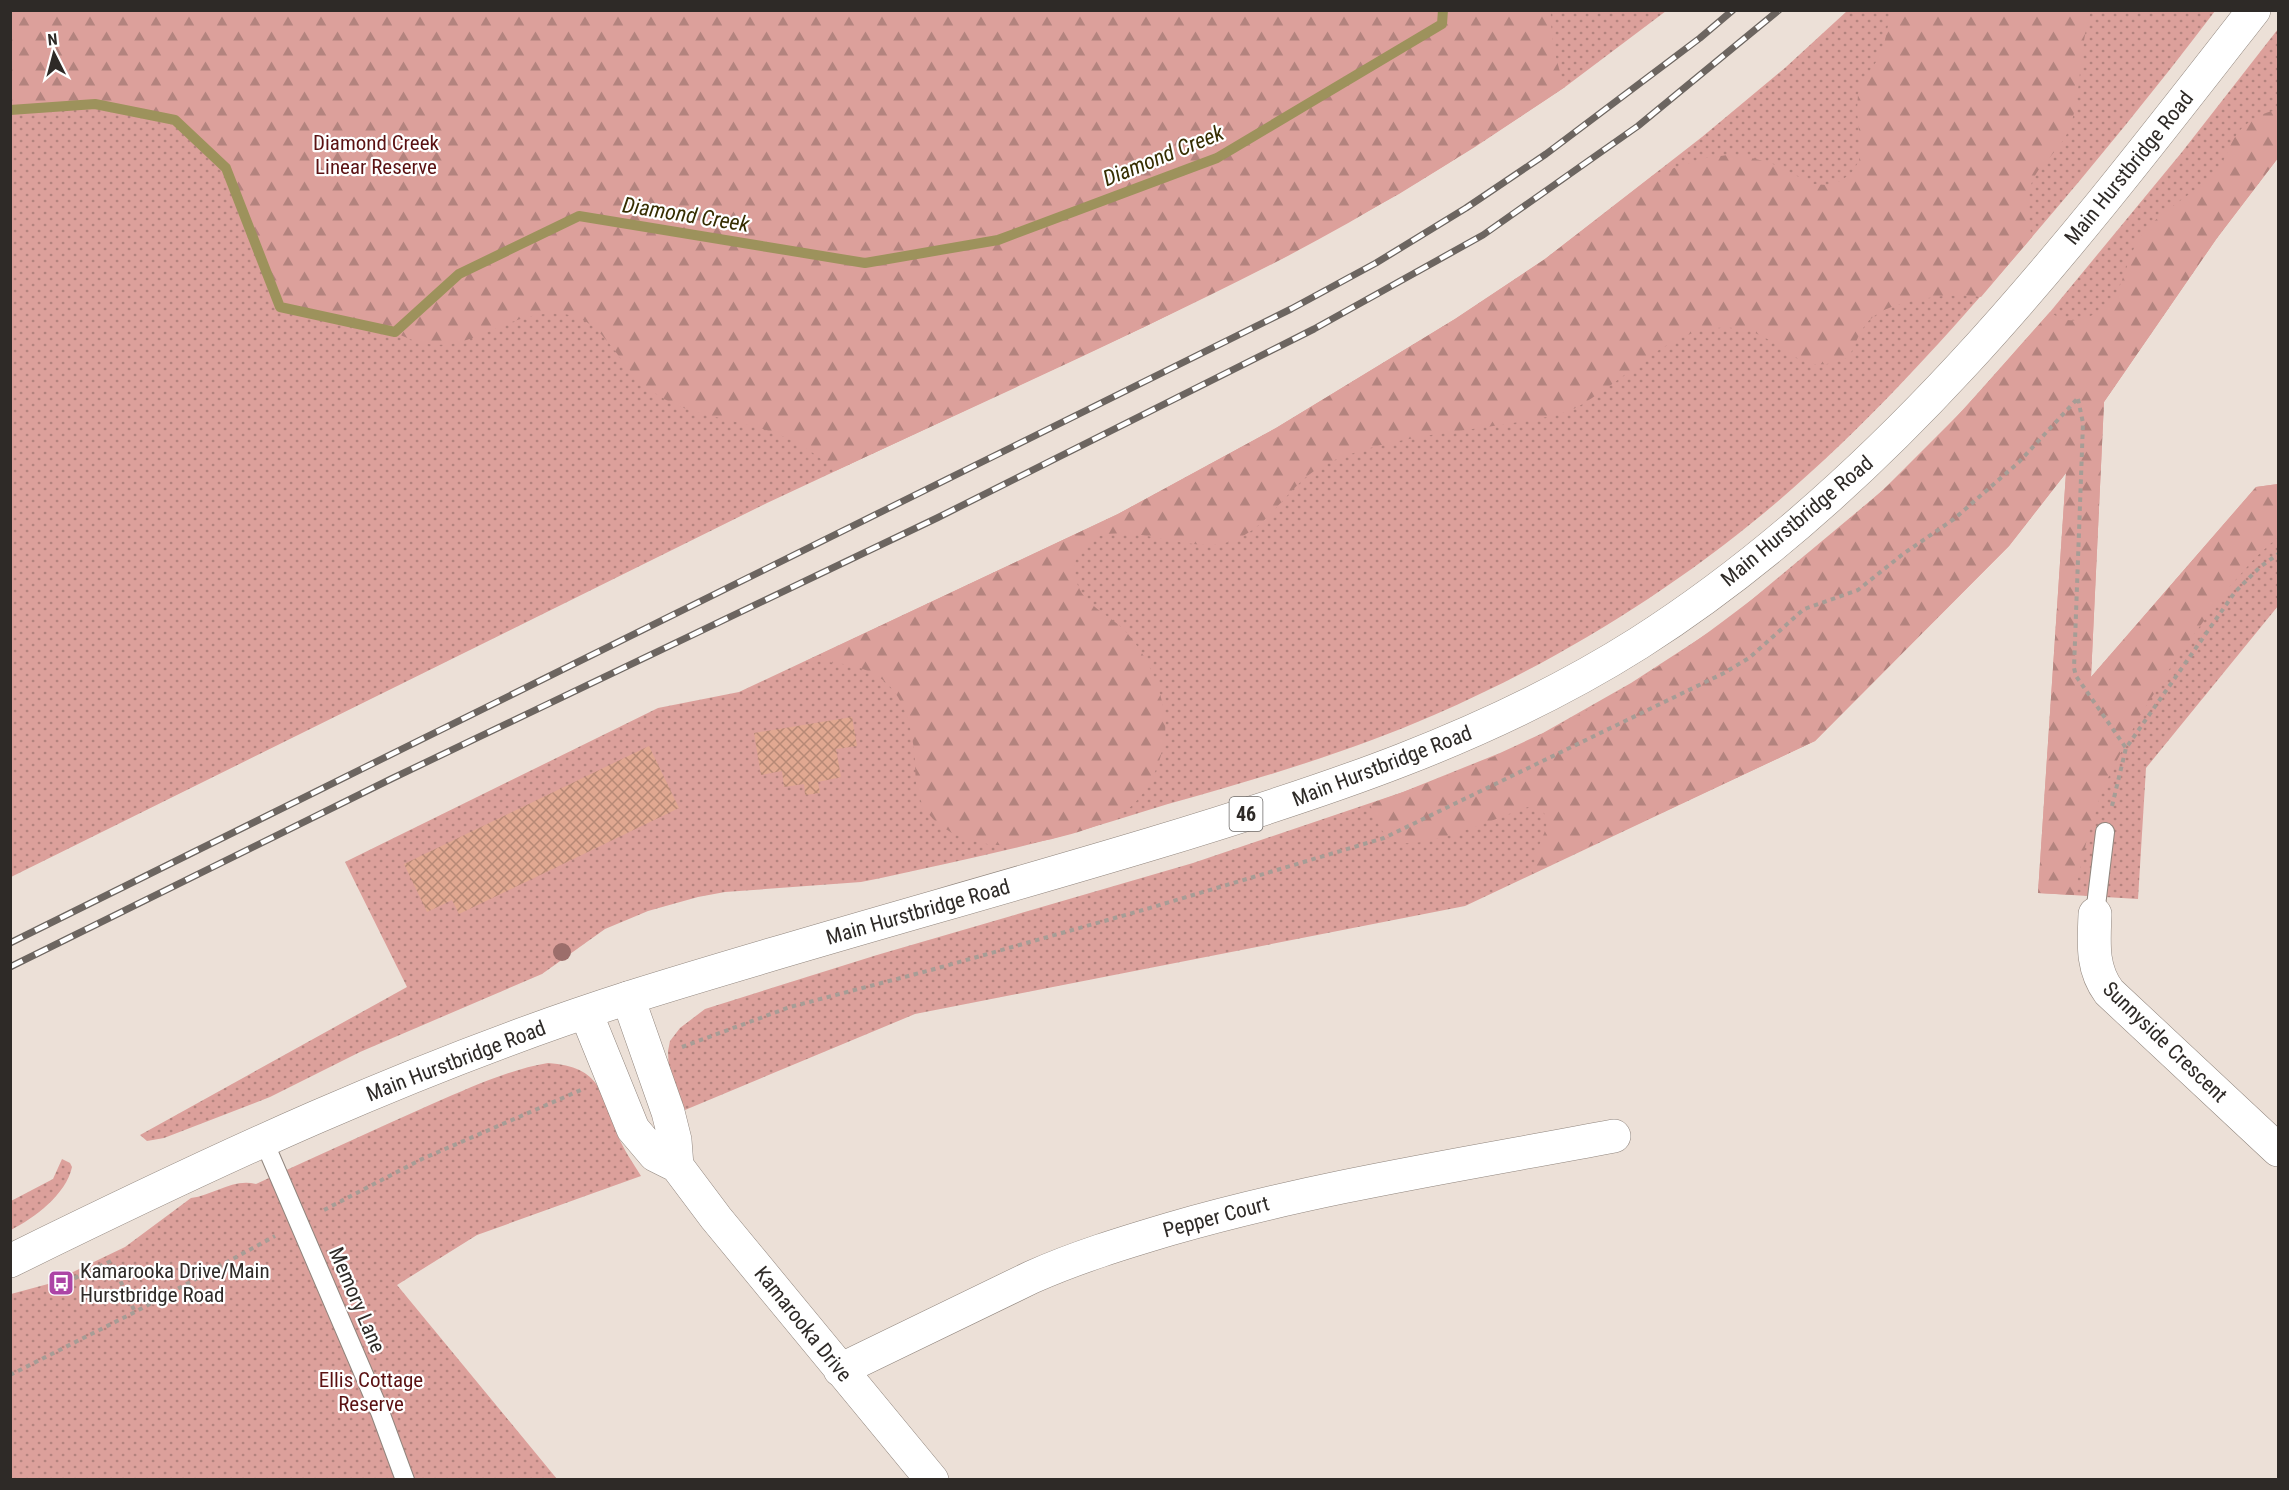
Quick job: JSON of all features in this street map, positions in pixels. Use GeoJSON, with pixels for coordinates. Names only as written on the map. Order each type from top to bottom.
{"type":"FeatureCollection","features":[{"type":"Feature","properties":{"kind":"main road","name":"Main Hurstbridge Road"},"geometry":{"type":"LineString","coordinates":[[10,1261],[263,1139],[486,1046],[628,998],[1077,866],[1288,801],[1374,771],[1492,724],[1595,670],[1661,628],[1734,576],[1827,500],[1913,417],[1956,373],[2049,267],[2254,10]]}},
{"type":"Feature","properties":{"kind":"main road","name":"Sunnyside Crescent"},"geometry":{"type":"LineString","coordinates":[[2095,914],[2096,966],[2098,975],[2109,992],[2278,1150]]}},
{"type":"Feature","properties":{"kind":"main road"},"geometry":{"type":"LineString","coordinates":[[628,998],[668,1112],[675,1140],[677,1166]]}},
{"type":"Feature","properties":{"kind":"main road","name":"Kamarooka Drive"},"geometry":{"type":"LineString","coordinates":[[586,1012],[629,1121],[638,1137],[655,1155],[677,1166],[716,1218],[932,1479]]}},
{"type":"Feature","properties":{"kind":"main road","name":"Pepper Court"},"geometry":{"type":"LineString","coordinates":[[840,1370],[1042,1272],[1123,1243],[1294,1197],[1614,1136]]}},
{"type":"Feature","properties":{"kind":"lane"},"geometry":{"type":"LineString","coordinates":[[2095,914],[2105,832]]}},
{"type":"Feature","properties":{"kind":"lane","name":"Memory Lane"},"geometry":{"type":"LineString","coordinates":[[263,1139],[380,1412],[405,1479]]}},
{"type":"Feature","properties":{"kind":"path"},"geometry":{"type":"LineString","coordinates":[[2078,399],[2083,423],[2074,668],[2076,676],[2126,748]]}},
{"type":"Feature","properties":{"kind":"path"},"geometry":{"type":"LineString","coordinates":[[2105,832],[2126,748],[2235,592],[2260,567],[2278,554]]}},
{"type":"Feature","properties":{"kind":"path"},"geometry":{"type":"LineString","coordinates":[[10,1375],[135,1312],[422,1159],[611,1076]]}},
{"type":"Feature","properties":{"kind":"path"},"geometry":{"type":"LineString","coordinates":[[58,1286],[111,1261],[135,1312]]}},
{"type":"Feature","properties":{"kind":"green space","name":"Diamond Creek Linear Reserve"},"geometry":{"type":"Polygon","coordinates":[[[11,10],[1551,10],[1554,49],[1565,87],[1426,177],[1282,259],[1116,341],[835,471],[816,455],[784,437],[760,428],[696,412],[666,400],[640,381],[597,330],[577,317],[564,314],[541,314],[519,319],[461,342],[441,345],[419,342],[395,332],[280,307],[226,168],[175,120],[95,104],[11,110],[11,10]]]}},
{"type":"Feature","properties":{"kind":"green space"},"geometry":{"type":"Polygon","coordinates":[[[11,11],[1666,11],[1565,87],[1475,147],[1399,194],[1283,258],[1144,327],[767,503],[11,877],[11,11]]]}},
{"type":"Feature","properties":{"kind":"green space"},"geometry":{"type":"Polygon","coordinates":[[[1847,11],[2215,11],[2061,203],[1978,299],[1890,395],[1829,456],[1764,513],[1647,600],[1564,650],[1478,695],[1369,741],[1269,775],[1058,837],[947,864],[861,882],[725,892],[648,911],[605,929],[542,974],[360,1052],[270,1097],[164,1138],[147,1141],[140,1135],[407,987],[345,862],[658,708],[739,692],[1118,514],[1276,428],[1455,319],[1545,259],[1702,137],[1786,67],[1847,11]]]}},
{"type":"Feature","properties":{"kind":"green space"},"geometry":{"type":"Polygon","coordinates":[[[1891,11],[2091,11],[2084,39],[2078,94],[2070,128],[2059,146],[2035,175],[2029,192],[2028,219],[2032,237],[1981,297],[1955,295],[1925,298],[1909,301],[1883,311],[1865,325],[1849,357],[1833,363],[1809,363],[1768,339],[1744,330],[1714,328],[1692,333],[1662,348],[1606,389],[1571,410],[1532,420],[1390,443],[1349,454],[1330,462],[1305,478],[1263,521],[1239,538],[1220,544],[1200,545],[1117,533],[1099,536],[1084,545],[1075,563],[1077,584],[1084,596],[1117,623],[1140,650],[1158,687],[1165,719],[1161,757],[1150,782],[1134,803],[1115,817],[1092,828],[1027,844],[980,843],[949,831],[936,822],[926,810],[919,796],[909,725],[903,705],[893,690],[881,679],[867,671],[849,665],[806,661],[1118,514],[1276,428],[1455,319],[1545,259],[1655,174],[1706,158],[1728,155],[1771,163],[1813,184],[1827,185],[1841,181],[1852,172],[1859,161],[1861,147],[1857,112],[1858,94],[1885,40],[1891,11]]]}},
{"type":"Feature","properties":{"kind":"green space"},"geometry":{"type":"Polygon","coordinates":[[[2278,29],[2278,158],[2217,238],[2104,402],[2091,677],[2256,487],[2278,484],[2278,606],[2146,768],[2138,899],[2038,893],[2066,473],[2009,546],[1815,741],[1465,906],[915,1014],[685,1110],[669,1073],[668,1051],[670,1041],[680,1028],[705,1009],[877,955],[1193,863],[1403,792],[1543,733],[1631,683],[1725,622],[1882,491],[1963,410],[2050,312],[2182,152],[2278,29]]]}},
{"type":"Feature","properties":{"kind":"green space"},"geometry":{"type":"Polygon","coordinates":[[[2278,110],[2278,158],[2217,238],[2104,402],[2091,677],[2256,487],[2278,484],[2278,537],[2255,558],[2224,593],[2174,662],[2138,719],[2102,790],[2087,839],[2074,895],[2038,893],[2066,473],[2009,546],[1815,741],[1533,873],[1535,856],[1547,825],[1547,818],[1538,809],[1528,807],[1462,831],[1425,841],[1396,842],[1383,832],[1370,804],[1479,763],[1577,716],[1679,653],[1775,581],[1852,518],[1910,465],[2050,312],[2064,319],[2078,320],[2100,311],[2110,303],[2135,247],[2149,226],[2216,171],[2242,128],[2259,116],[2278,110]]]}},
{"type":"Feature","properties":{"kind":"green space","name":"Ellis Cottage Reserve"},"geometry":{"type":"Polygon","coordinates":[[[548,1063],[579,1070],[597,1085],[620,1141],[641,1176],[477,1235],[397,1285],[557,1479],[11,1480],[11,1294],[48,1284],[125,1247],[191,1198],[239,1183],[256,1184],[475,1086],[518,1070],[548,1063]]]}},
{"type":"Feature","properties":{"kind":"green space"},"geometry":{"type":"Polygon","coordinates":[[[62,1159],[70,1163],[72,1167],[63,1187],[39,1212],[11,1230],[11,1201],[53,1179],[62,1159]]]}},
{"type":"Feature","properties":{"kind":"building"},"geometry":{"type":"Polygon","coordinates":[[[852,717],[857,746],[836,749],[841,777],[818,782],[820,793],[805,795],[804,784],[784,787],[782,771],[761,775],[754,733],[852,717]]]}},
{"type":"Feature","properties":{"kind":"building"},"geometry":{"type":"Polygon","coordinates":[[[649,746],[679,808],[459,914],[452,900],[427,912],[404,864],[649,746]]]}},
{"type":"Feature","properties":{"kind":"waterway","name":"Diamond Creek"},"geometry":{"type":"LineString","coordinates":[[10,110],[95,104],[175,120],[226,168],[280,307],[395,332],[459,274],[579,216],[865,263],[998,240],[1217,158],[1442,24],[1443,10]]}},
{"type":"Feature","properties":{"kind":"railway"},"geometry":{"type":"LineString","coordinates":[[10,943],[1291,309],[1376,263],[1466,208],[1546,154],[1700,38],[1733,10]]}},
{"type":"Feature","properties":{"kind":"railway"},"geometry":{"type":"LineString","coordinates":[[10,967],[391,779],[937,518],[1314,329],[1483,235],[1638,126],[1779,10]]}},
{"type":"Feature","properties":{"kind":"place","name":"Kamarooka Drive/Main Hurstbridge Road"},"geometry":{"type":"Point","coordinates":[61,1283]}}]}
